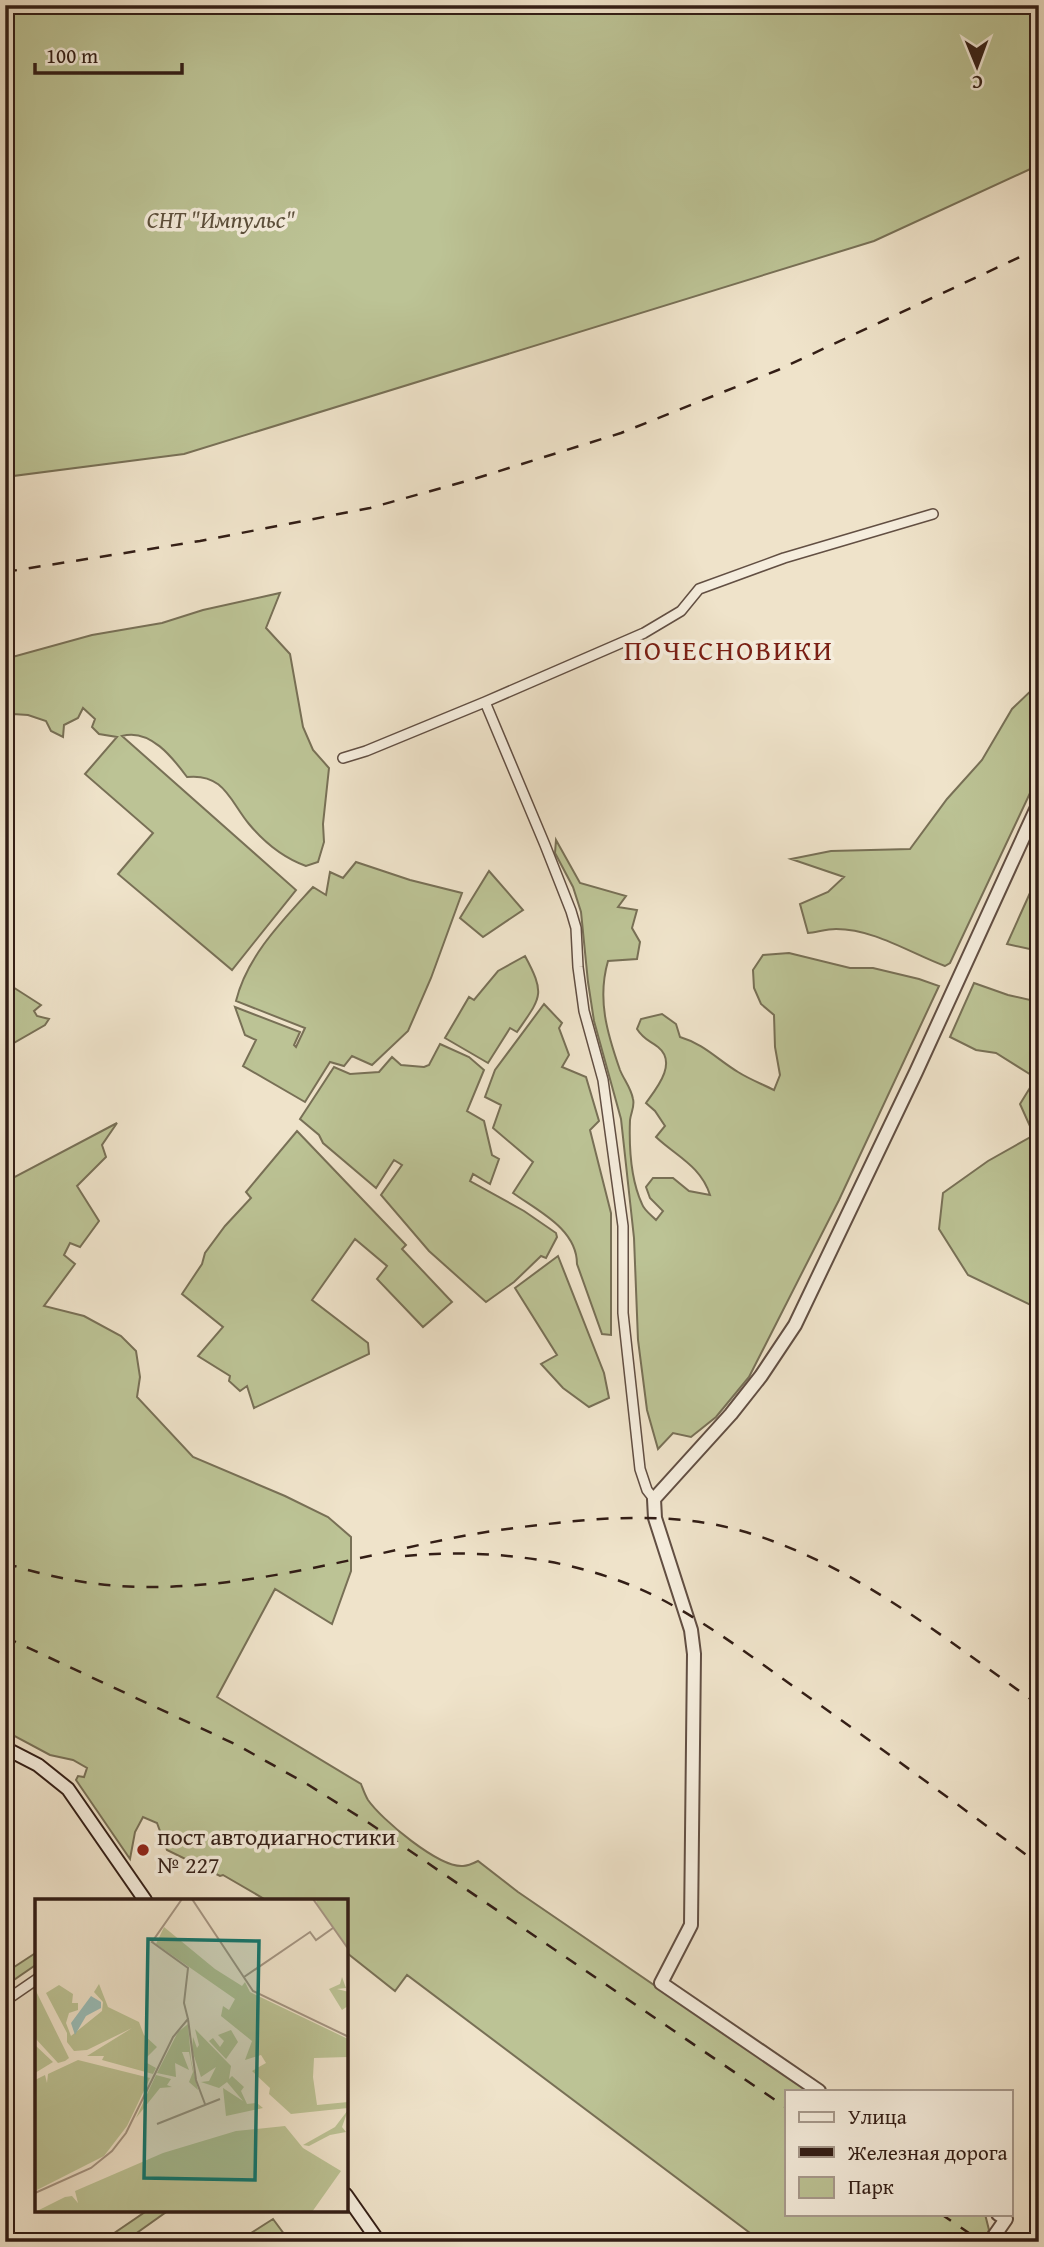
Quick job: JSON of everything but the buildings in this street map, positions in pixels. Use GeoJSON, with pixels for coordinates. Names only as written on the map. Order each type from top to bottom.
{"type":"FeatureCollection","features":[{"type":"Feature","properties":{"kind":"street"},"geometry":{"type":"LineString","coordinates":[[343,758],[485,702],[644,633],[681,611],[699,589],[784,558],[933,514]]}},
{"type":"Feature","properties":{"kind":"street"},"geometry":{"type":"LineString","coordinates":[[485,702],[545,845],[576,928],[584,1011],[603,1080],[623,1226],[623,1313],[640,1469],[647,1490],[654,1499],[655,1518],[691,1630],[694,1654],[691,1925],[662,1983],[818,2090]]}},
{"type":"Feature","properties":{"kind":"street"},"geometry":{"type":"LineString","coordinates":[[654,1499],[731,1414],[761,1376],[795,1325],[916,1072],[1039,803]]}},
{"type":"Feature","properties":{"kind":"street"},"geometry":{"type":"LineString","coordinates":[[5,1748],[52,1774],[68,1789],[144,1899]]}},
{"type":"Feature","properties":{"kind":"street"},"geometry":{"type":"LineString","coordinates":[[5,2001],[35,1980]]}},
{"type":"Feature","properties":{"kind":"street"},"geometry":{"type":"LineString","coordinates":[[348,2198],[379,2242]]}},
{"type":"Feature","properties":{"kind":"street"},"geometry":{"type":"LineString","coordinates":[[990,2242],[1002,2216]]}},
{"type":"Feature","properties":{"kind":"green space","name":"СНТ \"Импульс\""},"geometry":{"type":"Polygon","coordinates":[[[5,5],[1039,5],[1039,165],[874,241],[184,454],[5,477],[5,5]]]}},
{"type":"Feature","properties":{"kind":"green space"},"geometry":{"type":"Polygon","coordinates":[[[280,593],[266,628],[290,654],[303,727],[313,750],[329,768],[323,824],[324,842],[318,862],[306,866],[282,854],[255,831],[218,784],[210,779],[187,777],[175,761],[151,740],[142,736],[122,736],[296,890],[232,970],[118,874],[153,833],[85,774],[117,737],[99,734],[92,727],[95,719],[83,708],[78,718],[64,725],[63,737],[51,731],[46,721],[28,715],[13,714],[5,724],[5,659],[92,635],[162,623],[203,610],[280,593]]]}},
{"type":"Feature","properties":{"kind":"green space"},"geometry":{"type":"Polygon","coordinates":[[[1039,683],[1039,774],[950,963],[945,966],[892,943],[850,930],[808,933],[800,904],[828,892],[844,877],[791,859],[831,851],[910,849],[947,799],[982,760],[1012,709],[1039,683]]]}},
{"type":"Feature","properties":{"kind":"green space"},"geometry":{"type":"Polygon","coordinates":[[[556,840],[580,883],[626,896],[618,907],[637,910],[632,928],[640,942],[637,959],[608,961],[603,989],[611,1043],[633,1102],[630,1141],[635,1184],[643,1206],[656,1220],[663,1211],[650,1198],[646,1187],[653,1178],[673,1178],[689,1191],[710,1195],[701,1176],[656,1137],[665,1126],[646,1103],[663,1076],[666,1061],[664,1053],[637,1029],[641,1019],[662,1014],[676,1024],[680,1037],[696,1044],[742,1075],[774,1090],[780,1075],[775,1047],[774,1015],[761,1004],[754,988],[753,970],[763,955],[789,953],[850,968],[873,968],[939,986],[839,1200],[749,1377],[716,1417],[691,1437],[673,1433],[658,1449],[647,1410],[638,1340],[634,1238],[621,1119],[594,1021],[581,912],[573,887],[555,853],[556,840]]]}},
{"type":"Feature","properties":{"kind":"green space"},"geometry":{"type":"Polygon","coordinates":[[[356,862],[410,880],[462,893],[431,978],[408,1031],[372,1065],[352,1056],[344,1066],[330,1062],[305,1102],[243,1066],[256,1040],[245,1035],[235,1007],[300,1032],[294,1045],[296,1047],[305,1028],[236,1001],[248,969],[278,926],[313,887],[326,895],[330,872],[343,878],[356,862]]]}},
{"type":"Feature","properties":{"kind":"green space"},"geometry":{"type":"Polygon","coordinates":[[[489,871],[523,910],[483,937],[460,918],[489,871]]]}},
{"type":"Feature","properties":{"kind":"green space"},"geometry":{"type":"Polygon","coordinates":[[[1039,873],[1039,951],[1007,944],[1039,873]]]}},
{"type":"Feature","properties":{"kind":"green space"},"geometry":{"type":"Polygon","coordinates":[[[525,956],[536,979],[536,1003],[517,1032],[510,1028],[488,1063],[445,1038],[469,997],[474,1000],[498,971],[525,956]]]}},
{"type":"Feature","properties":{"kind":"green space"},"geometry":{"type":"Polygon","coordinates":[[[5,982],[41,1005],[34,1011],[37,1016],[49,1019],[45,1025],[5,1048],[5,982]]]}},
{"type":"Feature","properties":{"kind":"green space"},"geometry":{"type":"Polygon","coordinates":[[[974,983],[1039,1002],[1039,1313],[1031,1305],[968,1275],[939,1229],[943,1193],[988,1161],[1034,1135],[1020,1104],[1036,1078],[996,1053],[976,1050],[950,1037],[974,983]]]}},
{"type":"Feature","properties":{"kind":"green space"},"geometry":{"type":"Polygon","coordinates":[[[544,1004],[562,1023],[559,1028],[569,1055],[562,1067],[586,1077],[599,1121],[590,1130],[611,1213],[611,1335],[602,1334],[571,1241],[554,1222],[513,1193],[533,1162],[493,1128],[501,1105],[485,1097],[495,1070],[544,1004]]]}},
{"type":"Feature","properties":{"kind":"green space"},"geometry":{"type":"Polygon","coordinates":[[[440,1044],[469,1057],[484,1070],[467,1111],[484,1121],[492,1155],[499,1159],[490,1184],[473,1174],[470,1181],[524,1211],[556,1233],[557,1237],[546,1258],[541,1256],[514,1282],[486,1302],[429,1251],[381,1195],[402,1165],[394,1160],[376,1188],[323,1143],[319,1135],[300,1119],[334,1067],[350,1074],[379,1072],[392,1057],[401,1065],[424,1067],[429,1065],[440,1044]]]}},
{"type":"Feature","properties":{"kind":"green space"},"geometry":{"type":"Polygon","coordinates":[[[117,1123],[102,1145],[106,1157],[77,1186],[99,1221],[80,1247],[70,1243],[64,1255],[75,1264],[44,1306],[84,1316],[121,1336],[136,1351],[140,1377],[137,1397],[193,1457],[328,1517],[351,1537],[351,1571],[332,1624],[275,1589],[217,1697],[361,1784],[375,1808],[397,1830],[426,1851],[453,1865],[465,1866],[478,1861],[518,1892],[808,2090],[785,2090],[785,2216],[986,2216],[989,2230],[984,2242],[762,2242],[407,1975],[395,1991],[348,1954],[348,1899],[264,1899],[223,1875],[220,1876],[167,1850],[157,1823],[143,1817],[135,1832],[130,1859],[76,1780],[78,1776],[84,1777],[87,1768],[73,1760],[50,1755],[5,1731],[5,1182],[117,1123]]]}},
{"type":"Feature","properties":{"kind":"green space"},"geometry":{"type":"Polygon","coordinates":[[[297,1131],[406,1245],[402,1249],[452,1302],[423,1327],[377,1279],[387,1266],[355,1239],[312,1300],[368,1343],[369,1354],[254,1408],[247,1386],[240,1391],[229,1381],[230,1376],[198,1356],[223,1327],[182,1294],[202,1264],[205,1253],[251,1198],[246,1192],[297,1131]]]}},
{"type":"Feature","properties":{"kind":"green space"},"geometry":{"type":"Polygon","coordinates":[[[558,1256],[604,1373],[609,1398],[589,1407],[563,1388],[541,1364],[557,1355],[515,1288],[558,1256]]]}},
{"type":"Feature","properties":{"kind":"green space"},"geometry":{"type":"Polygon","coordinates":[[[35,1953],[35,1965],[5,1986],[5,1973],[35,1953]]]}},
{"type":"Feature","properties":{"kind":"green space"},"geometry":{"type":"Polygon","coordinates":[[[145,2212],[166,2212],[124,2242],[110,2242],[107,2238],[145,2212]]]}},
{"type":"Feature","properties":{"kind":"green space"},"geometry":{"type":"Polygon","coordinates":[[[273,2219],[290,2242],[250,2242],[248,2235],[273,2219]]]}},
{"type":"Feature","properties":{"kind":"railway"},"geometry":{"type":"LineString","coordinates":[[5,572],[200,541],[370,508],[621,433],[778,370],[1039,248]]}},
{"type":"Feature","properties":{"kind":"railway"},"geometry":{"type":"LineString","coordinates":[[5,1563],[61,1578],[103,1585],[201,1585],[282,1574],[457,1537],[514,1528],[627,1518],[673,1519],[719,1525],[783,1545],[860,1583],[933,1629],[1039,1705]]}},
{"type":"Feature","properties":{"kind":"railway"},"geometry":{"type":"LineString","coordinates":[[405,1556],[470,1554],[535,1559],[599,1574],[659,1598],[736,1646],[1039,1864]]}},
{"type":"Feature","properties":{"kind":"railway"},"geometry":{"type":"LineString","coordinates":[[5,1637],[237,1745],[307,1784],[369,1823],[785,2107]]}},
{"type":"Feature","properties":{"kind":"railway"},"geometry":{"type":"LineString","coordinates":[[944,2216],[982,2242]]}},
{"type":"Feature","properties":{"kind":"place","name":"пост автодиагностики № 227"},"geometry":{"type":"Point","coordinates":[143,1850]}},
{"type":"Feature","properties":{"kind":"district","name":"ПОЧЕСНОВИКИ"},"geometry":{"type":"Point","coordinates":[729,649]}}]}
